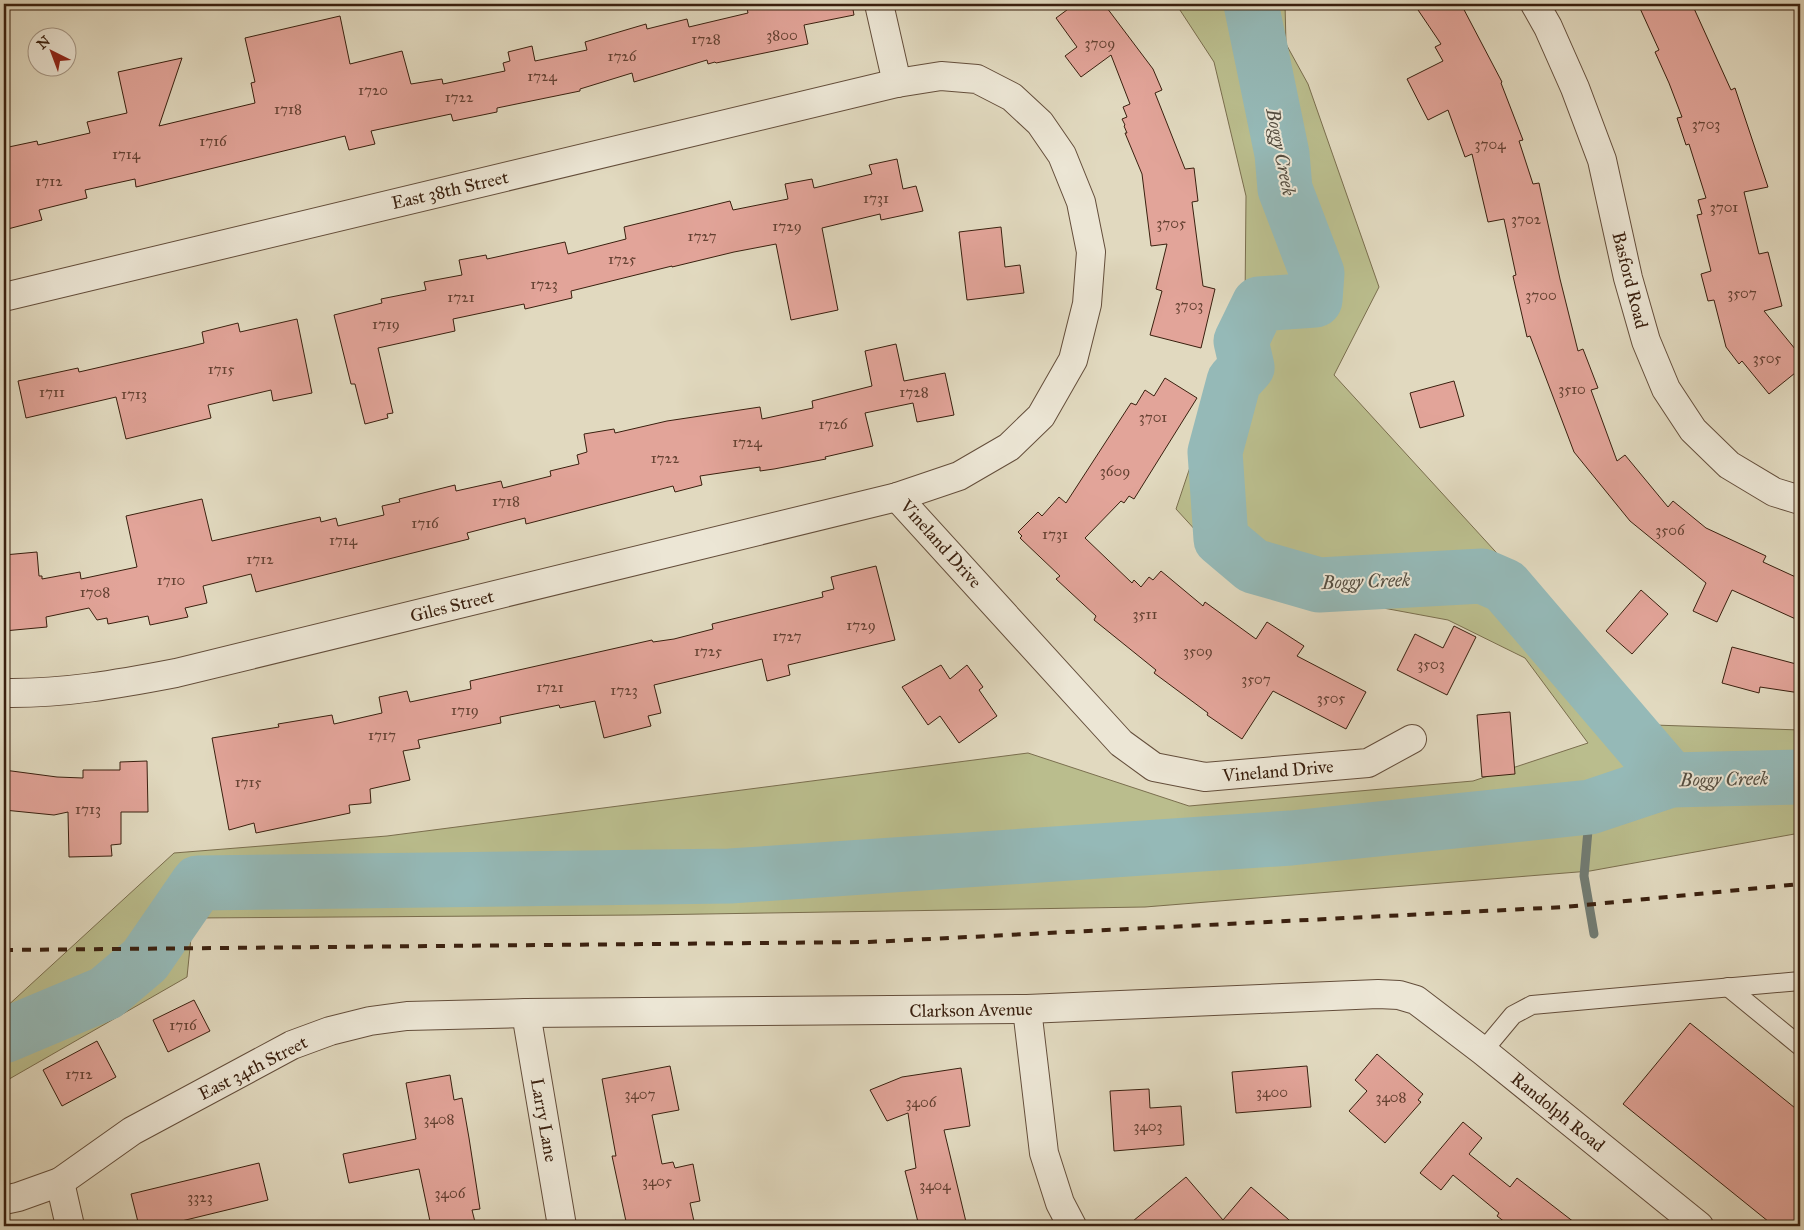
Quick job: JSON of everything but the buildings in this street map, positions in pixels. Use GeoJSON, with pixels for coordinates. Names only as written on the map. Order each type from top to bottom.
{"type":"FeatureCollection","features":[{"type":"Feature","properties":{"kind":"street"},"geometry":{"type":"LineString","coordinates":[[879,4],[896,83]]}},
{"type":"Feature","properties":{"kind":"street","name":"Basford Road"},"geometry":{"type":"LineString","coordinates":[[1535,4],[1548,27],[1575,88],[1602,160],[1628,278],[1646,341],[1666,389],[1693,430],[1728,465],[1774,492],[1800,500]]}},
{"type":"Feature","properties":{"kind":"street","name":"Vineland Drive"},"geometry":{"type":"LineString","coordinates":[[896,83],[941,76],[977,79],[1012,97],[1040,124],[1062,155],[1081,202],[1092,252],[1087,304],[1073,360],[1040,416],[1009,446],[959,476],[897,497],[1121,743],[1154,767],[1205,777],[1368,763],[1412,739]]}},
{"type":"Feature","properties":{"kind":"street","name":"East 38th Street"},"geometry":{"type":"LineString","coordinates":[[4,297],[896,83]]}},
{"type":"Feature","properties":{"kind":"street","name":"Giles Street"},"geometry":{"type":"LineString","coordinates":[[4,693],[116,685],[176,673],[897,497]]}},
{"type":"Feature","properties":{"kind":"street","name":"Clarkson Avenue"},"geometry":{"type":"LineString","coordinates":[[526,1013],[1027,1009],[1378,994],[1398,995],[1416,1000]]}},
{"type":"Feature","properties":{"kind":"street","name":"Randolph Road"},"geometry":{"type":"LineString","coordinates":[[1416,1000],[1484,1051],[1699,1226]]}},
{"type":"Feature","properties":{"kind":"street"},"geometry":{"type":"LineString","coordinates":[[1027,1009],[1044,1153],[1060,1203],[1072,1226]]}},
{"type":"Feature","properties":{"kind":"street","name":"East 34th Street"},"geometry":{"type":"LineString","coordinates":[[4,1200],[60,1182],[132,1131],[292,1045],[330,1031],[370,1021],[407,1016],[526,1013]]}},
{"type":"Feature","properties":{"kind":"street","name":"Larry Lane"},"geometry":{"type":"LineString","coordinates":[[526,1013],[562,1226]]}},
{"type":"Feature","properties":{"kind":"street"},"geometry":{"type":"LineString","coordinates":[[60,1182],[70,1226]]}},
{"type":"Feature","properties":{"kind":"lane"},"geometry":{"type":"LineString","coordinates":[[1484,1051],[1513,1014],[1532,1005],[1800,981]]}},
{"type":"Feature","properties":{"kind":"lane"},"geometry":{"type":"LineString","coordinates":[[1728,987],[1800,1046]]}},
{"type":"Feature","properties":{"kind":"green space"},"geometry":{"type":"Polygon","coordinates":[[[1176,4],[1285,4],[1286,44],[1308,84],[1379,287],[1334,375],[1654,725],[1800,730],[1800,833],[1590,871],[1145,907],[642,915],[193,918],[187,977],[4,1082],[4,1009],[174,853],[387,836],[1028,753],[1189,806],[1473,781],[1588,743],[1525,658],[1448,620],[1243,582],[1176,509],[1245,303],[1246,196],[1214,62],[1176,4]]]}},
{"type":"Feature","properties":{"kind":"waterway","name":"Boggy Creek"},"geometry":{"type":"LineString","coordinates":[[1251,4],[1282,154],[1285,189],[1317,273],[1315,300],[1259,304],[1241,341],[1247,367],[1234,381],[1215,452],[1221,539],[1253,566],[1319,585],[1482,576],[1505,586],[1671,780]]}},
{"type":"Feature","properties":{"kind":"waterway"},"geometry":{"type":"LineString","coordinates":[[4,1036],[106,993],[145,960],[198,883],[730,876],[1291,838],[1590,807],[1671,780],[1800,777]]}},
{"type":"Feature","properties":{"kind":"waterway"},"geometry":{"type":"LineString","coordinates":[[1590,807],[1584,876],[1594,934]]}},
{"type":"Feature","properties":{"kind":"railway"},"geometry":{"type":"LineString","coordinates":[[4,950],[869,942],[1565,907],[1800,884]]}}]}
